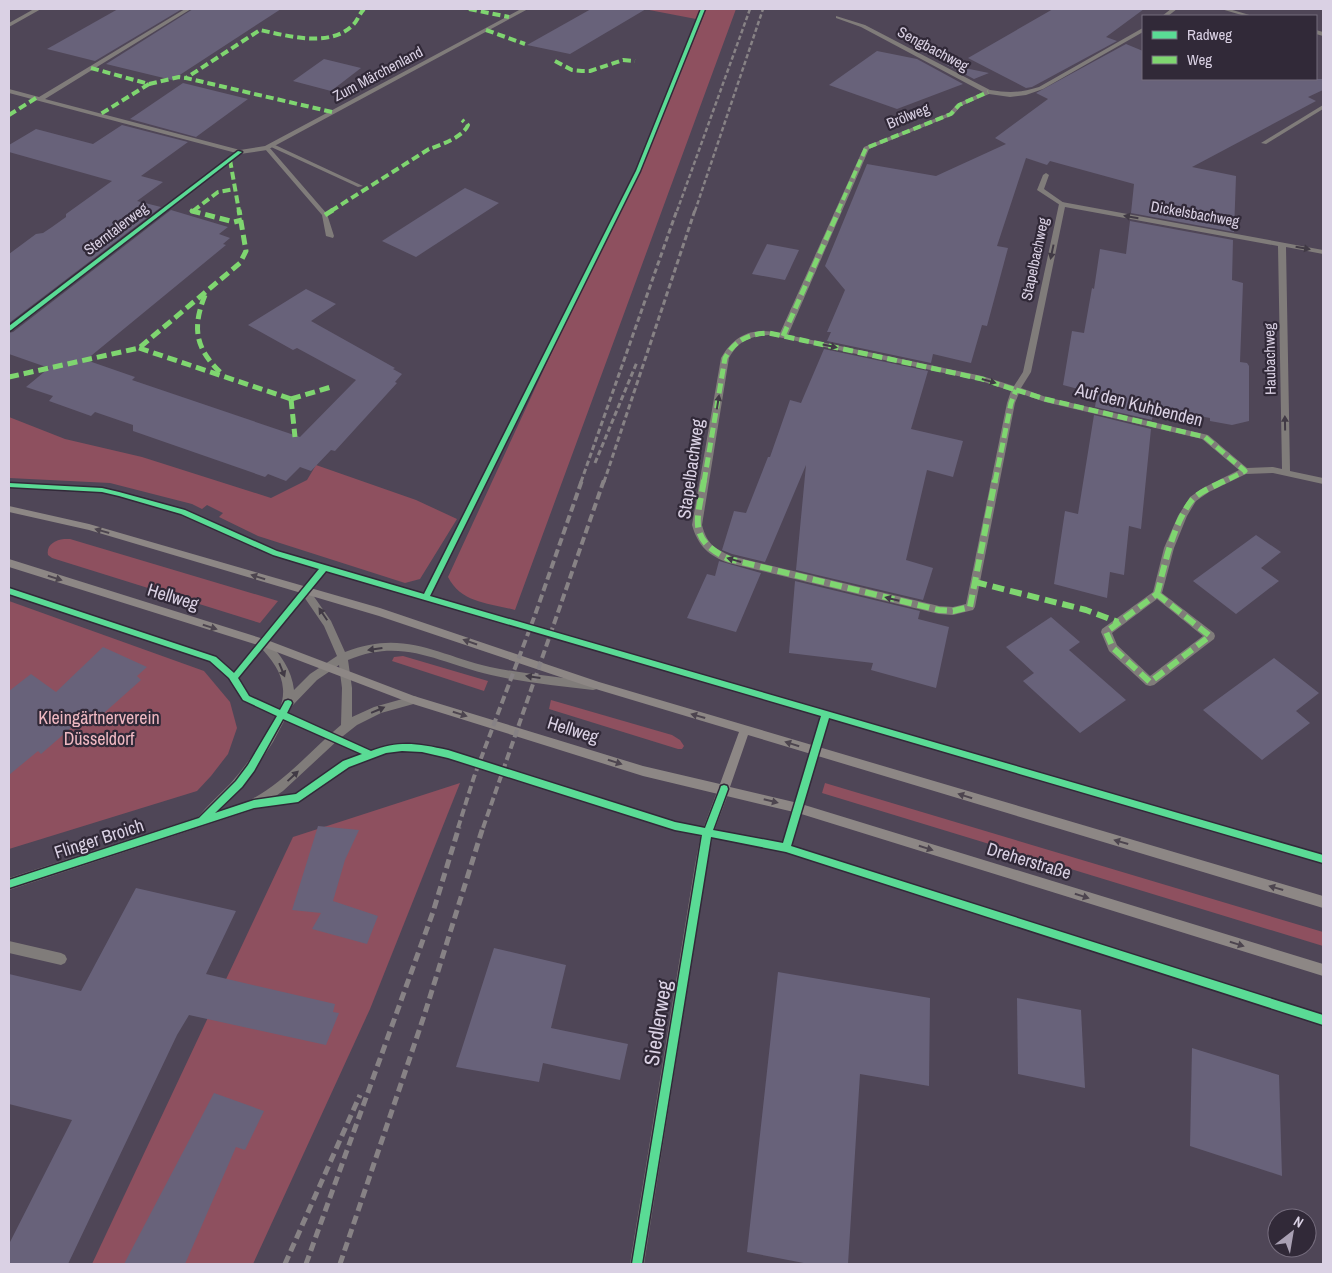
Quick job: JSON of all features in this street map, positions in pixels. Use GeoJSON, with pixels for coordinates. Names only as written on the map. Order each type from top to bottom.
{"type":"FeatureCollection","features":[{"type":"Feature","properties":{"kind":"main road"},"geometry":{"type":"LineString","coordinates":[[9,509],[89,527],[411,622],[599,686],[1323,902]]}},
{"type":"Feature","properties":{"kind":"main road","name":"Hellweg"},"geometry":{"type":"LineString","coordinates":[[9,564],[263,643],[413,700],[643,771],[724,789]]}},
{"type":"Feature","properties":{"kind":"main road","name":"Siedlerweg"},"geometry":{"type":"LineString","coordinates":[[724,789],[745,730]]}},
{"type":"Feature","properties":{"kind":"main road","name":"Dreherstraße"},"geometry":{"type":"LineString","coordinates":[[724,789],[798,808],[1323,970]]}},
{"type":"Feature","properties":{"kind":"street"},"geometry":{"type":"LineString","coordinates":[[9,25],[38,9]]}},
{"type":"Feature","properties":{"kind":"street"},"geometry":{"type":"LineString","coordinates":[[40,99],[188,9]]}},
{"type":"Feature","properties":{"kind":"street","name":"Zum Märchenland"},"geometry":{"type":"LineString","coordinates":[[240,152],[269,146],[525,9]]}},
{"type":"Feature","properties":{"kind":"street"},"geometry":{"type":"LineString","coordinates":[[1224,9],[1246,15]]}},
{"type":"Feature","properties":{"kind":"street","name":"Sengbachweg"},"geometry":{"type":"LineString","coordinates":[[838,18],[863,26],[988,92]]}},
{"type":"Feature","properties":{"kind":"street"},"geometry":{"type":"LineString","coordinates":[[988,92],[1010,95],[1026,93],[1041,88],[1142,31]]}},
{"type":"Feature","properties":{"kind":"street"},"geometry":{"type":"LineString","coordinates":[[9,91],[240,152]]}},
{"type":"Feature","properties":{"kind":"street","name":"Brölweg"},"geometry":{"type":"LineString","coordinates":[[783,336],[866,148],[951,114],[959,105],[988,92]]}},
{"type":"Feature","properties":{"kind":"street"},"geometry":{"type":"LineString","coordinates":[[1264,143],[1323,108]]}},
{"type":"Feature","properties":{"kind":"street"},"geometry":{"type":"LineString","coordinates":[[269,146],[360,186]]}},
{"type":"Feature","properties":{"kind":"street"},"geometry":{"type":"LineString","coordinates":[[269,146],[325,215],[330,236]]}},
{"type":"Feature","properties":{"kind":"street","name":"Sterntalerweg"},"geometry":{"type":"LineString","coordinates":[[9,329],[240,152]]}},
{"type":"Feature","properties":{"kind":"street","name":"Stapelbachweg"},"geometry":{"type":"LineString","coordinates":[[1016,389],[982,379],[769,333],[756,333],[739,338],[730,347],[725,358],[698,525],[701,540],[712,552],[730,560],[940,610],[953,611],[970,607],[1011,403],[1016,389],[1027,372],[1062,204],[1040,190],[1046,175]]}},
{"type":"Feature","properties":{"kind":"street","name":"Dickelsbachweg"},"geometry":{"type":"LineString","coordinates":[[1062,204],[1323,252]]}},
{"type":"Feature","properties":{"kind":"street","name":"Haubachweg"},"geometry":{"type":"LineString","coordinates":[[1282,244],[1286,472]]}},
{"type":"Feature","properties":{"kind":"street","name":"Auf den Kuhbenden"},"geometry":{"type":"LineString","coordinates":[[1016,389],[1045,399],[1205,436],[1245,471]]}},
{"type":"Feature","properties":{"kind":"street"},"geometry":{"type":"LineString","coordinates":[[1157,594],[1210,636],[1150,682],[1113,648],[1106,632],[1157,594],[1169,548],[1182,516],[1193,499],[1206,490],[1245,471],[1273,470],[1323,481]]}},
{"type":"Feature","properties":{"kind":"street"},"geometry":{"type":"LineString","coordinates":[[305,591],[324,615],[339,644],[343,657],[348,707],[346,728]]}},
{"type":"Feature","properties":{"kind":"street"},"geometry":{"type":"LineString","coordinates":[[263,643],[276,656],[283,669],[287,682],[288,703]]}},
{"type":"Feature","properties":{"kind":"street"},"geometry":{"type":"LineString","coordinates":[[288,703],[308,681],[343,657],[371,648],[401,646],[414,648],[490,671],[599,686]]}},
{"type":"Feature","properties":{"kind":"street","name":"Hellweg"},"geometry":{"type":"LineString","coordinates":[[346,728],[363,716],[391,704],[413,700]]}},
{"type":"Feature","properties":{"kind":"street","name":"Flinger Broich"},"geometry":{"type":"LineString","coordinates":[[199,822],[245,776],[264,748],[288,703]]}},
{"type":"Feature","properties":{"kind":"street","name":"Flinger Broich"},"geometry":{"type":"LineString","coordinates":[[9,884],[254,804],[269,796],[346,728]]}},
{"type":"Feature","properties":{"kind":"street","name":"Siedlerweg"},"geometry":{"type":"LineString","coordinates":[[637,1264],[701,865],[707,834],[724,789]]}},
{"type":"Feature","properties":{"kind":"street"},"geometry":{"type":"LineString","coordinates":[[9,947],[61,959]]}},
{"type":"Feature","properties":{"kind":"green space"},"geometry":{"type":"Polygon","coordinates":[[[644,9],[736,9],[515,610],[477,601],[460,592],[448,577],[636,170],[696,19],[644,9]]]}},
{"type":"Feature","properties":{"kind":"green space"},"geometry":{"type":"Polygon","coordinates":[[[9,417],[65,439],[142,457],[271,498],[307,480],[316,465],[416,500],[457,519],[420,579],[405,583],[258,536],[219,517],[223,513],[207,505],[202,509],[192,504],[110,483],[9,478],[9,417]]]}},
{"type":"Feature","properties":{"kind":"green space"},"geometry":{"type":"Polygon","coordinates":[[[64,539],[70,539],[278,601],[260,623],[52,558],[48,555],[48,548],[52,544],[64,539]]]}},
{"type":"Feature","properties":{"kind":"green space","name":"Kleingärtnerverein Düsseldorf"},"geometry":{"type":"Polygon","coordinates":[[[9,601],[204,671],[230,702],[237,728],[228,754],[197,791],[9,849],[9,601]]]}},
{"type":"Feature","properties":{"kind":"green space"},"geometry":{"type":"Polygon","coordinates":[[[403,656],[488,681],[484,691],[392,661],[394,657],[403,656]]]}},
{"type":"Feature","properties":{"kind":"green space"},"geometry":{"type":"Polygon","coordinates":[[[551,700],[672,735],[680,740],[684,746],[682,749],[678,749],[549,709],[551,700]]]}},
{"type":"Feature","properties":{"kind":"green space"},"geometry":{"type":"Polygon","coordinates":[[[460,783],[370,1009],[253,1264],[92,1264],[293,837],[460,783]]]}},
{"type":"Feature","properties":{"kind":"green space"},"geometry":{"type":"Polygon","coordinates":[[[825,783],[1323,932],[1323,946],[822,793],[825,783]]]}},
{"type":"Feature","properties":{"kind":"building"},"geometry":{"type":"Polygon","coordinates":[[[118,9],[182,9],[95,61],[47,49],[118,9]]]}},
{"type":"Feature","properties":{"kind":"building"},"geometry":{"type":"Polygon","coordinates":[[[193,9],[281,9],[172,80],[106,64],[193,9]]]}},
{"type":"Feature","properties":{"kind":"building"},"geometry":{"type":"Polygon","coordinates":[[[591,9],[646,9],[570,54],[527,45],[591,9]]]}},
{"type":"Feature","properties":{"kind":"building"},"geometry":{"type":"Polygon","coordinates":[[[1053,9],[1144,9],[1106,37],[1117,41],[1032,87],[1026,88],[968,58],[1053,9]]]}},
{"type":"Feature","properties":{"kind":"building"},"geometry":{"type":"Polygon","coordinates":[[[1126,44],[1142,51],[1142,80],[1323,79],[1323,90],[1308,97],[1316,101],[1192,167],[1236,176],[1234,232],[1131,213],[1134,184],[1050,161],[1047,165],[1026,158],[997,246],[1008,248],[987,326],[982,325],[971,363],[933,354],[931,363],[827,341],[831,332],[827,332],[845,290],[825,266],[867,164],[936,176],[1006,144],[995,138],[1048,99],[1036,93],[1126,44]]]}},
{"type":"Feature","properties":{"kind":"building"},"geometry":{"type":"Polygon","coordinates":[[[877,51],[917,59],[963,84],[897,109],[829,85],[877,51]]]}},
{"type":"Feature","properties":{"kind":"building"},"geometry":{"type":"Polygon","coordinates":[[[324,59],[361,68],[331,91],[293,81],[324,59]]]}},
{"type":"Feature","properties":{"kind":"building"},"geometry":{"type":"Polygon","coordinates":[[[945,64],[989,73],[974,79],[945,64]]]}},
{"type":"Feature","properties":{"kind":"building"},"geometry":{"type":"Polygon","coordinates":[[[183,83],[248,99],[196,137],[130,119],[183,83]]]}},
{"type":"Feature","properties":{"kind":"building"},"geometry":{"type":"Polygon","coordinates":[[[122,125],[188,142],[141,176],[163,182],[137,201],[161,207],[9,323],[9,254],[36,234],[43,233],[52,227],[66,217],[66,214],[112,181],[9,152],[9,145],[36,129],[93,144],[122,125]]]}},
{"type":"Feature","properties":{"kind":"building"},"geometry":{"type":"Polygon","coordinates":[[[465,188],[499,203],[416,257],[382,241],[465,188]]]}},
{"type":"Feature","properties":{"kind":"building"},"geometry":{"type":"Polygon","coordinates":[[[171,210],[228,227],[219,234],[230,238],[223,244],[226,245],[86,360],[135,377],[132,380],[300,437],[356,380],[297,348],[293,350],[248,325],[306,289],[336,304],[311,321],[395,368],[393,369],[402,374],[395,382],[397,383],[335,451],[331,450],[311,471],[300,467],[286,481],[268,474],[265,477],[133,431],[133,425],[95,412],[91,416],[49,401],[53,396],[26,387],[49,368],[9,354],[9,333],[13,332],[171,210]]]}},
{"type":"Feature","properties":{"kind":"building"},"geometry":{"type":"Polygon","coordinates":[[[1130,221],[1233,240],[1232,280],[1243,283],[1240,362],[1247,363],[1249,366],[1249,421],[1232,425],[1210,421],[1210,418],[1154,407],[1152,420],[1095,407],[1097,394],[1063,385],[1072,331],[1084,333],[1092,288],[1094,289],[1100,249],[1126,254],[1130,221]]]}},
{"type":"Feature","properties":{"kind":"building"},"geometry":{"type":"Polygon","coordinates":[[[767,244],[799,250],[785,280],[752,274],[767,244]]]}},
{"type":"Feature","properties":{"kind":"building"},"geometry":{"type":"Polygon","coordinates":[[[824,349],[928,371],[911,429],[963,441],[953,477],[927,470],[906,560],[933,568],[923,600],[796,570],[806,465],[765,562],[722,550],[734,511],[746,513],[768,457],[770,457],[790,400],[801,403],[824,349]]]}},
{"type":"Feature","properties":{"kind":"building"},"geometry":{"type":"Polygon","coordinates":[[[1094,415],[1151,429],[1141,529],[1129,526],[1124,575],[1110,572],[1107,598],[1054,584],[1065,511],[1078,514],[1094,415]]]}},
{"type":"Feature","properties":{"kind":"building"},"geometry":{"type":"Polygon","coordinates":[[[1256,535],[1281,552],[1261,568],[1279,581],[1236,614],[1193,581],[1256,535]]]}},
{"type":"Feature","properties":{"kind":"building"},"geometry":{"type":"Polygon","coordinates":[[[719,561],[761,573],[736,632],[687,618],[707,574],[715,576],[719,561]]]}},
{"type":"Feature","properties":{"kind":"building"},"geometry":{"type":"Polygon","coordinates":[[[795,581],[920,611],[918,619],[949,627],[936,688],[871,670],[873,663],[789,653],[795,581]]]}},
{"type":"Feature","properties":{"kind":"building"},"geometry":{"type":"Polygon","coordinates":[[[1051,617],[1080,642],[1069,650],[1126,700],[1080,733],[1023,681],[1034,673],[1006,647],[1051,617]]]}},
{"type":"Feature","properties":{"kind":"building"},"geometry":{"type":"Polygon","coordinates":[[[103,647],[147,667],[137,676],[141,680],[95,721],[87,714],[41,754],[38,751],[9,775],[9,691],[31,674],[56,692],[103,647]]]}},
{"type":"Feature","properties":{"kind":"building"},"geometry":{"type":"Polygon","coordinates":[[[1274,658],[1319,693],[1296,711],[1310,723],[1262,760],[1203,710],[1274,658]]]}},
{"type":"Feature","properties":{"kind":"building"},"geometry":{"type":"Polygon","coordinates":[[[318,826],[359,830],[345,860],[333,901],[378,916],[367,944],[312,929],[321,913],[292,910],[318,826]]]}},
{"type":"Feature","properties":{"kind":"building"},"geometry":{"type":"Polygon","coordinates":[[[136,888],[236,911],[206,974],[335,1004],[333,1012],[339,1013],[326,1045],[189,1015],[177,1035],[68,1264],[9,1264],[9,1244],[72,1120],[9,1104],[9,974],[81,991],[136,888]]]}},
{"type":"Feature","properties":{"kind":"building"},"geometry":{"type":"Polygon","coordinates":[[[494,948],[566,965],[551,1028],[628,1044],[620,1080],[543,1063],[539,1082],[456,1067],[494,948]]]}},
{"type":"Feature","properties":{"kind":"building"},"geometry":{"type":"Polygon","coordinates":[[[778,972],[930,998],[929,1086],[860,1074],[848,1264],[809,1264],[747,1252],[778,972]]]}},
{"type":"Feature","properties":{"kind":"building"},"geometry":{"type":"Polygon","coordinates":[[[1017,998],[1081,1010],[1085,1088],[1018,1074],[1017,998]]]}},
{"type":"Feature","properties":{"kind":"building"},"geometry":{"type":"Polygon","coordinates":[[[1192,1048],[1279,1075],[1282,1176],[1190,1146],[1192,1048]]]}},
{"type":"Feature","properties":{"kind":"building"},"geometry":{"type":"Polygon","coordinates":[[[214,1093],[264,1111],[245,1150],[236,1147],[185,1264],[124,1264],[214,1093]]]}},
{"type":"Feature","properties":{"kind":"railway"},"geometry":{"type":"LineString","coordinates":[[677,211],[750,9]]}},
{"type":"Feature","properties":{"kind":"railway"},"geometry":{"type":"LineString","coordinates":[[695,211],[763,9]]}},
{"type":"Feature","properties":{"kind":"railway"},"geometry":{"type":"LineString","coordinates":[[581,482],[677,210]]}},
{"type":"Feature","properties":{"kind":"railway"},"geometry":{"type":"LineString","coordinates":[[604,482],[695,210]]}},
{"type":"Feature","properties":{"kind":"railway"},"geometry":{"type":"LineString","coordinates":[[595,463],[637,362]]}},
{"type":"Feature","properties":{"kind":"railway"},"geometry":{"type":"LineString","coordinates":[[458,828],[474,777],[535,615],[582,480]]}},
{"type":"Feature","properties":{"kind":"railway"},"geometry":{"type":"LineString","coordinates":[[483,828],[604,480]]}},
{"type":"Feature","properties":{"kind":"railway"},"geometry":{"type":"LineString","coordinates":[[306,1264],[433,912],[459,827]]}},
{"type":"Feature","properties":{"kind":"railway"},"geometry":{"type":"LineString","coordinates":[[340,1264],[424,1016],[483,827]]}},
{"type":"Feature","properties":{"kind":"railway"},"geometry":{"type":"LineString","coordinates":[[285,1264],[360,1095]]}},
{"type":"Feature","properties":{"kind":"marked path"},"geometry":{"type":"LineString","coordinates":[[332,112],[186,78],[260,30],[306,38],[329,36],[340,33],[354,25],[364,9]]}},
{"type":"Feature","properties":{"kind":"marked path"},"geometry":{"type":"LineString","coordinates":[[469,9],[509,17]]}},
{"type":"Feature","properties":{"kind":"marked path"},"geometry":{"type":"LineString","coordinates":[[486,30],[525,44]]}},
{"type":"Feature","properties":{"kind":"marked path"},"geometry":{"type":"LineString","coordinates":[[555,61],[572,70],[582,71],[590,71],[623,60],[635,61]]}},
{"type":"Feature","properties":{"kind":"marked path"},"geometry":{"type":"LineString","coordinates":[[91,68],[149,84],[99,115]]}},
{"type":"Feature","properties":{"kind":"marked path"},"geometry":{"type":"LineString","coordinates":[[149,84],[179,77],[186,78]]}},
{"type":"Feature","properties":{"kind":"marked path"},"geometry":{"type":"LineString","coordinates":[[783,336],[866,148],[951,114],[959,105],[988,92]]}},
{"type":"Feature","properties":{"kind":"marked path"},"geometry":{"type":"LineString","coordinates":[[9,115],[36,98]]}},
{"type":"Feature","properties":{"kind":"marked path"},"geometry":{"type":"LineString","coordinates":[[325,215],[429,149],[441,145],[466,130],[468,125],[462,120]]}},
{"type":"Feature","properties":{"kind":"marked path"},"geometry":{"type":"LineString","coordinates":[[9,377],[139,348],[233,270],[240,263],[246,251],[230,160]]}},
{"type":"Feature","properties":{"kind":"marked path"},"geometry":{"type":"LineString","coordinates":[[235,189],[218,192],[192,211],[234,222],[242,220]]}},
{"type":"Feature","properties":{"kind":"marked path"},"geometry":{"type":"LineString","coordinates":[[205,295],[198,317],[198,337],[206,356],[221,373]]}},
{"type":"Feature","properties":{"kind":"marked path"},"geometry":{"type":"LineString","coordinates":[[1016,389],[1011,403],[970,607],[953,611],[939,610],[729,559],[711,550],[701,538],[697,525],[725,358],[733,346],[743,338],[755,334],[769,333],[982,379],[1045,399],[1205,437],[1245,471],[1206,490],[1193,499],[1183,516],[1169,548],[1157,594],[1106,632],[1113,648],[1150,682],[1210,636],[1157,594]]}},
{"type":"Feature","properties":{"kind":"marked path"},"geometry":{"type":"LineString","coordinates":[[139,348],[291,399]]}},
{"type":"Feature","properties":{"kind":"marked path"},"geometry":{"type":"LineString","coordinates":[[291,399],[331,387]]}},
{"type":"Feature","properties":{"kind":"marked path"},"geometry":{"type":"LineString","coordinates":[[291,399],[295,437]]}},
{"type":"Feature","properties":{"kind":"marked path"},"geometry":{"type":"LineString","coordinates":[[975,582],[1086,610],[1118,622]]}},
{"type":"Feature","properties":{"kind":"cycle path"},"geometry":{"type":"LineString","coordinates":[[426,597],[638,171],[703,9]]}},
{"type":"Feature","properties":{"kind":"cycle path"},"geometry":{"type":"LineString","coordinates":[[9,329],[240,152]]}},
{"type":"Feature","properties":{"kind":"cycle path"},"geometry":{"type":"LineString","coordinates":[[9,485],[102,490],[183,512],[275,553],[324,568],[1323,859]]}},
{"type":"Feature","properties":{"kind":"cycle path"},"geometry":{"type":"LineString","coordinates":[[234,678],[324,568]]}},
{"type":"Feature","properties":{"kind":"cycle path"},"geometry":{"type":"LineString","coordinates":[[9,591],[213,659],[232,676],[246,698],[370,754]]}},
{"type":"Feature","properties":{"kind":"cycle path"},"geometry":{"type":"LineString","coordinates":[[203,819],[239,784],[251,768],[288,703]]}},
{"type":"Feature","properties":{"kind":"cycle path"},"geometry":{"type":"LineString","coordinates":[[786,848],[826,714]]}},
{"type":"Feature","properties":{"kind":"cycle path"},"geometry":{"type":"LineString","coordinates":[[9,884],[254,804],[298,798],[346,764],[386,749],[402,747],[422,748],[448,754],[675,826],[786,848],[1323,1020]]}},
{"type":"Feature","properties":{"kind":"cycle path"},"geometry":{"type":"LineString","coordinates":[[637,1264],[701,865],[707,834],[724,789]]}}]}
